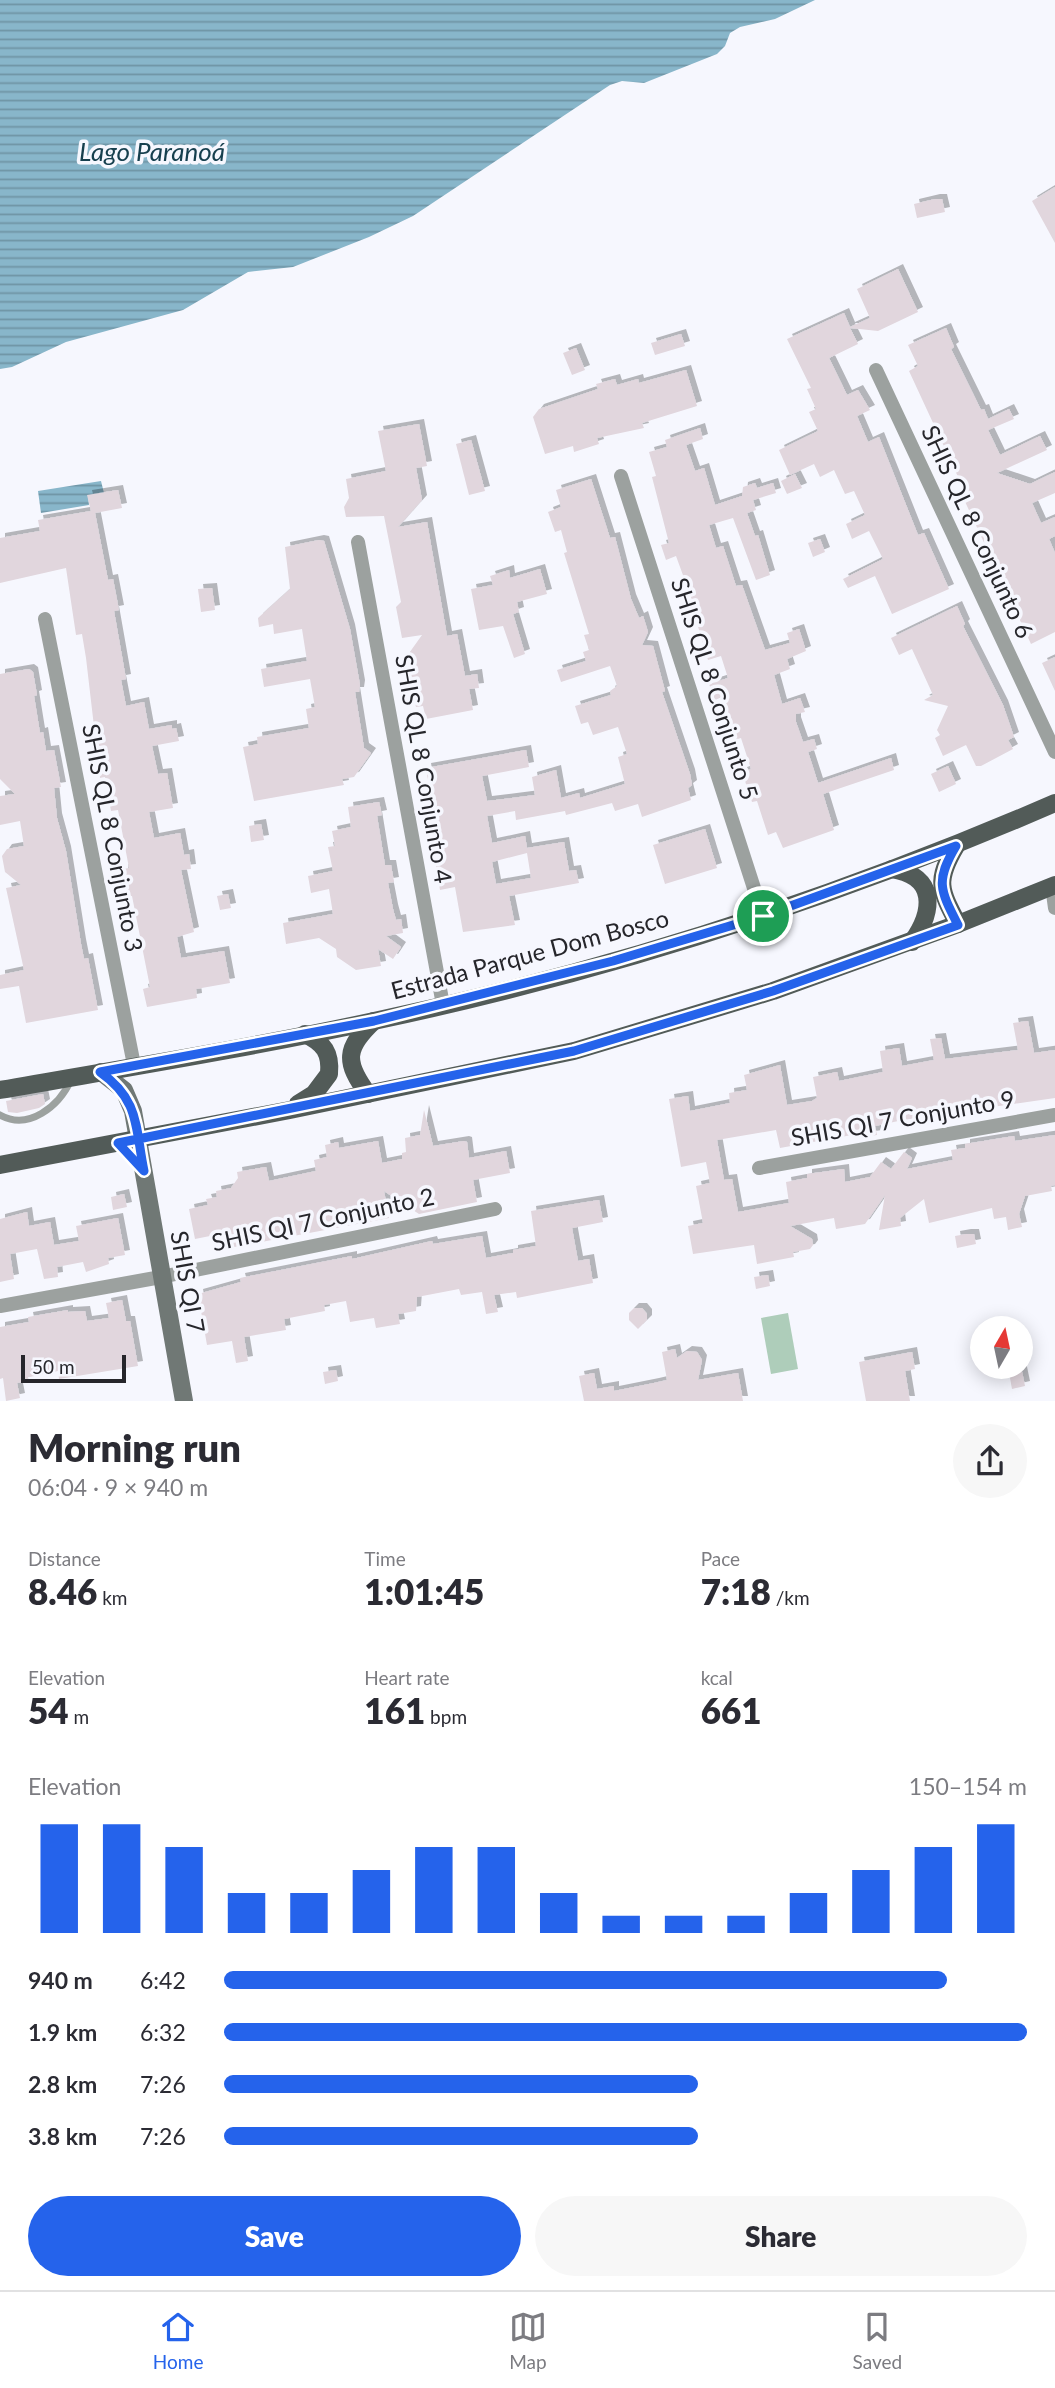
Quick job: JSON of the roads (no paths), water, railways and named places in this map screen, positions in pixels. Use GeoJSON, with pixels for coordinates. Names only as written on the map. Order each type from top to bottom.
{"type":"FeatureCollection","features":[{"type":"Feature","properties":{"kind":"main road","name":"Estrada Parque Dom Bosco"},"geometry":{"type":"LineString","coordinates":[[0,1090],[374,1021],[613,961],[763,916],[956,846],[1055,803]]}},
{"type":"Feature","properties":{"kind":"main road"},"geometry":{"type":"LineString","coordinates":[[956,846],[944,866],[941,889],[958,925]]}},
{"type":"Feature","properties":{"kind":"main road"},"geometry":{"type":"LineString","coordinates":[[892,869],[909,872],[918,879],[928,901],[925,924],[912,942]]}},
{"type":"Feature","properties":{"kind":"main road"},"geometry":{"type":"LineString","coordinates":[[0,1165],[290,1110],[574,1051],[773,991],[958,925],[1053,886]]}},
{"type":"Feature","properties":{"kind":"main road"},"geometry":{"type":"LineString","coordinates":[[368,1094],[356,1078],[350,1053],[357,1038],[374,1021]]}},
{"type":"Feature","properties":{"kind":"main road"},"geometry":{"type":"LineString","coordinates":[[290,1110],[314,1094],[329,1074],[327,1051],[319,1041],[305,1034]]}},
{"type":"Feature","properties":{"kind":"street","name":"SHIS QL 8 Conjunto 6"},"geometry":{"type":"LineString","coordinates":[[876,370],[1055,752]]}},
{"type":"Feature","properties":{"kind":"street","name":"SHIS QL 8 Conjunto 5"},"geometry":{"type":"LineString","coordinates":[[621,476],[763,916]]}},
{"type":"Feature","properties":{"kind":"street","name":"SHIS QL 8 Conjunto 4"},"geometry":{"type":"LineString","coordinates":[[358,542],[443,1005]]}},
{"type":"Feature","properties":{"kind":"street","name":"SHIS QL 8 Conjunto 3"},"geometry":{"type":"LineString","coordinates":[[46,619],[134,1065]]}},
{"type":"Feature","properties":{"kind":"street"},"geometry":{"type":"LineString","coordinates":[[1053,886],[1055,908]]}},
{"type":"Feature","properties":{"kind":"street","name":"SHIS QI 7"},"geometry":{"type":"LineString","coordinates":[[100,1072],[124,1090],[130,1100],[184,1401]]}},
{"type":"Feature","properties":{"kind":"street","name":"SHIS QI 7 Conjunto 9"},"geometry":{"type":"LineString","coordinates":[[759,1168],[1055,1115]]}},
{"type":"Feature","properties":{"kind":"street"},"geometry":{"type":"LineString","coordinates":[[118,1143],[144,1171]]}},
{"type":"Feature","properties":{"kind":"street","name":"SHIS QI 7 Conjunto 2"},"geometry":{"type":"LineString","coordinates":[[0,1306],[160,1277],[495,1209]]}},
{"type":"Feature","properties":{"kind":"lane"},"geometry":{"type":"LineString","coordinates":[[0,1115],[21,1121],[37,1116],[57,1101],[73,1077]]}},
{"type":"Feature","properties":{"kind":"water","name":"Lago Paranoá"},"geometry":{"type":"Polygon","coordinates":[[[0,0],[815,0],[775,19],[740,27],[730,33],[725,46],[717,54],[644,83],[622,81],[610,85],[413,216],[369,237],[293,267],[248,272],[183,310],[66,342],[12,367],[0,369],[0,0]]]}},
{"type":"Feature","properties":{"kind":"water"},"geometry":{"type":"Polygon","coordinates":[[[101,481],[104,493],[88,496],[89,505],[41,513],[38,491],[101,481]]]}}]}
